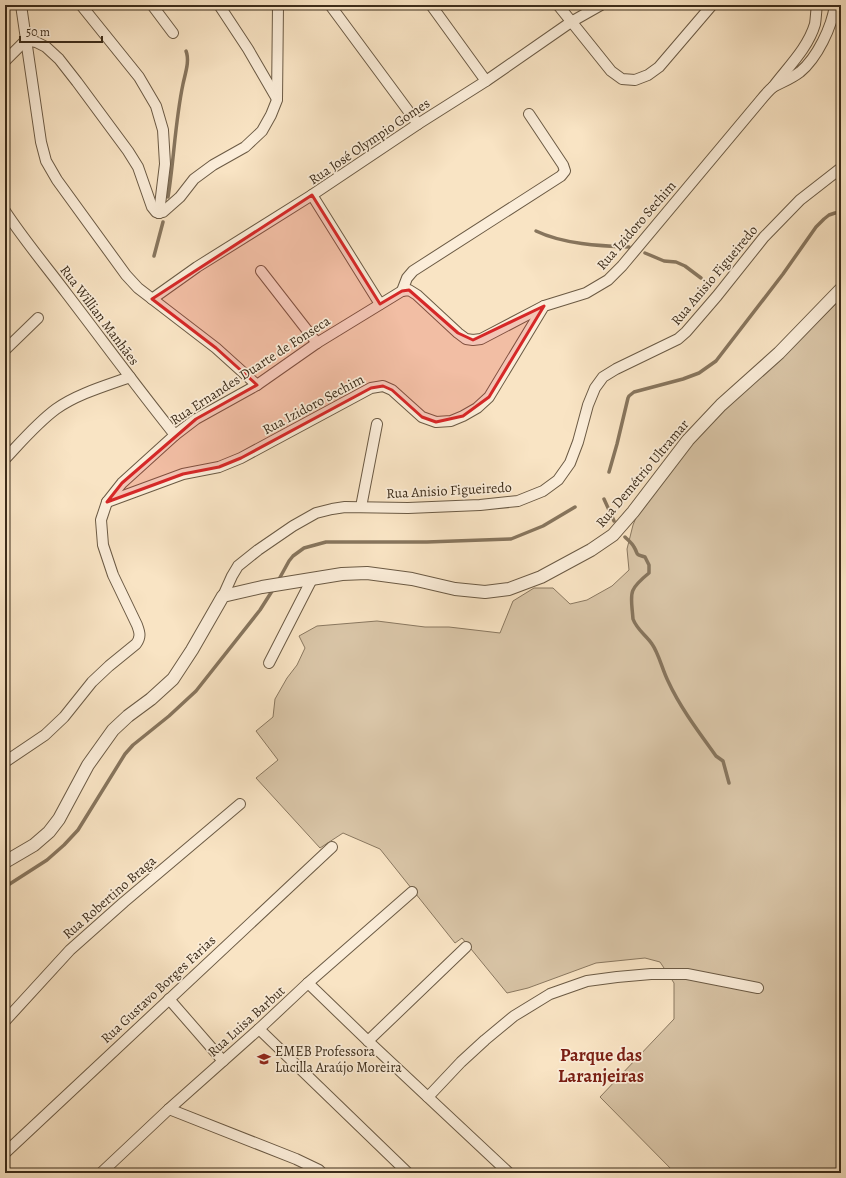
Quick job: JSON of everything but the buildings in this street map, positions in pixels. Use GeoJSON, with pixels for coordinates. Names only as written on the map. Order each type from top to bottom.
{"type":"FeatureCollection","features":[{"type":"Feature","properties":{"kind":"street"},"geometry":{"type":"LineString","coordinates":[[21,5],[40,142],[46,161],[57,180],[126,275],[138,288],[216,348],[257,385]]}},
{"type":"Feature","properties":{"kind":"street"},"geometry":{"type":"LineString","coordinates":[[81,5],[139,77],[156,106],[163,130],[165,164],[159,213]]}},
{"type":"Feature","properties":{"kind":"street"},"geometry":{"type":"LineString","coordinates":[[152,5],[173,33]]}},
{"type":"Feature","properties":{"kind":"street"},"geometry":{"type":"LineString","coordinates":[[220,5],[248,49],[277,100]]}},
{"type":"Feature","properties":{"kind":"street"},"geometry":{"type":"LineString","coordinates":[[159,213],[163,212],[180,197],[194,179],[213,165],[245,147],[262,132],[272,116],[277,100],[278,5]]}},
{"type":"Feature","properties":{"kind":"street"},"geometry":{"type":"LineString","coordinates":[[330,5],[418,124]]}},
{"type":"Feature","properties":{"kind":"street"},"geometry":{"type":"LineString","coordinates":[[431,5],[486,81]]}},
{"type":"Feature","properties":{"kind":"street"},"geometry":{"type":"LineString","coordinates":[[558,5],[610,71],[622,79],[635,80],[648,75],[659,67],[712,5]]}},
{"type":"Feature","properties":{"kind":"street","name":"Rua José Olympio Gomes"},"geometry":{"type":"LineString","coordinates":[[152,299],[197,267],[312,195],[418,124],[486,81],[571,22],[601,5]]}},
{"type":"Feature","properties":{"kind":"street"},"geometry":{"type":"LineString","coordinates":[[772,88],[809,39],[815,23],[817,5]]}},
{"type":"Feature","properties":{"kind":"street","name":"Rua Izidoro Sechim"},"geometry":{"type":"LineString","coordinates":[[107,502],[183,474],[219,467],[241,458],[371,388],[383,386],[392,390],[422,417],[436,422],[451,421],[476,408],[489,397],[544,306],[586,293],[608,280],[622,266],[760,101],[772,88],[787,81],[801,70],[819,50],[829,28],[835,5]]}},
{"type":"Feature","properties":{"kind":"street"},"geometry":{"type":"LineString","coordinates":[[5,61],[26,40]]}},
{"type":"Feature","properties":{"kind":"street"},"geometry":{"type":"LineString","coordinates":[[26,40],[36,42],[46,47],[59,59],[77,82],[135,161],[152,207],[159,213]]}},
{"type":"Feature","properties":{"kind":"street"},"geometry":{"type":"LineString","coordinates":[[529,114],[563,165],[565,171],[561,176],[412,271],[407,278],[402,291],[409,290],[417,295],[458,334],[466,339],[473,340],[481,339],[544,306]]}},
{"type":"Feature","properties":{"kind":"street","name":"Rua Anisio Figueiredo"},"geometry":{"type":"LineString","coordinates":[[223,596],[238,566],[293,526],[316,513],[332,509],[480,505],[518,501],[543,491],[558,480],[570,463],[578,442],[588,405],[595,388],[603,377],[616,369],[678,339],[686,332],[764,237],[800,200],[841,168]]}},
{"type":"Feature","properties":{"kind":"street"},"geometry":{"type":"LineString","coordinates":[[312,195],[380,304]]}},
{"type":"Feature","properties":{"kind":"street","name":"Rua Willian Manhães"},"geometry":{"type":"LineString","coordinates":[[5,211],[17,229],[175,435]]}},
{"type":"Feature","properties":{"kind":"street"},"geometry":{"type":"LineString","coordinates":[[260,271],[317,343]]}},
{"type":"Feature","properties":{"kind":"street","name":"Rua Demétrio Ultramar"},"geometry":{"type":"LineString","coordinates":[[223,596],[267,586],[342,574],[367,573],[412,579],[455,589],[485,592],[509,589],[541,578],[591,550],[613,535],[633,512],[688,440],[721,404],[779,353],[841,289]]}},
{"type":"Feature","properties":{"kind":"street","name":"Rua Ernandes Duarte de Fonseca"},"geometry":{"type":"LineString","coordinates":[[5,762],[45,736],[64,717],[92,682],[139,640],[140,633],[137,625],[113,575],[103,545],[101,520],[107,502],[122,484],[175,435],[196,419],[257,385],[317,343],[402,291]]}},
{"type":"Feature","properties":{"kind":"street"},"geometry":{"type":"LineString","coordinates":[[5,350],[38,318]]}},
{"type":"Feature","properties":{"kind":"street"},"geometry":{"type":"LineString","coordinates":[[5,459],[39,423],[56,408],[79,396],[130,377]]}},
{"type":"Feature","properties":{"kind":"street"},"geometry":{"type":"LineString","coordinates":[[361,508],[377,424]]}},
{"type":"Feature","properties":{"kind":"street"},"geometry":{"type":"LineString","coordinates":[[269,664],[312,579]]}},
{"type":"Feature","properties":{"kind":"street"},"geometry":{"type":"LineString","coordinates":[[5,862],[34,845],[49,832],[59,819],[88,765],[113,730],[173,679],[192,650],[223,596]]}},
{"type":"Feature","properties":{"kind":"street","name":"Rua Robertino Braga"},"geometry":{"type":"LineString","coordinates":[[5,1021],[70,950],[124,902],[240,804]]}},
{"type":"Feature","properties":{"kind":"street","name":"Rua Gustavo Borges Farias"},"geometry":{"type":"LineString","coordinates":[[5,1153],[332,847]]}},
{"type":"Feature","properties":{"kind":"street","name":"Rua Luisa Barbut"},"geometry":{"type":"LineString","coordinates":[[100,1173],[308,983],[412,892]]}},
{"type":"Feature","properties":{"kind":"street"},"geometry":{"type":"LineString","coordinates":[[368,1041],[466,947]]}},
{"type":"Feature","properties":{"kind":"street"},"geometry":{"type":"LineString","coordinates":[[428,1097],[461,1062],[514,1016],[550,994],[587,981],[617,976],[687,974],[758,988]]}},
{"type":"Feature","properties":{"kind":"street"},"geometry":{"type":"LineString","coordinates":[[308,983],[509,1173]]}},
{"type":"Feature","properties":{"kind":"street"},"geometry":{"type":"LineString","coordinates":[[169,998],[223,1061]]}},
{"type":"Feature","properties":{"kind":"street"},"geometry":{"type":"LineString","coordinates":[[259,1029],[408,1173]]}},
{"type":"Feature","properties":{"kind":"street"},"geometry":{"type":"LineString","coordinates":[[169,1109],[296,1159],[319,1170],[322,1173]]}},
{"type":"Feature","properties":{"kind":"highlighted area"},"geometry":{"type":"Polygon","coordinates":[[[312,195],[380,304],[402,291],[409,290],[458,333],[473,340],[544,306],[489,397],[463,416],[436,422],[422,417],[392,390],[383,386],[371,388],[241,458],[219,467],[183,474],[107,502],[122,483],[196,419],[257,385],[216,348],[152,299],[312,195]]]}},
{"type":"Feature","properties":{"kind":"shaded area"},"geometry":{"type":"Polygon","coordinates":[[[841,299],[841,1173],[675,1173],[600,1097],[674,1019],[674,983],[660,962],[645,958],[596,963],[528,988],[507,993],[462,938],[455,943],[380,849],[343,833],[320,848],[256,778],[278,760],[256,731],[273,717],[275,699],[287,678],[297,665],[305,648],[299,636],[317,626],[377,621],[425,627],[449,627],[500,633],[513,601],[534,588],[553,588],[570,604],[587,600],[612,586],[629,570],[627,549],[633,525],[644,498],[719,412],[783,356],[841,299]]]}},
{"type":"Feature","properties":{"kind":"waterway"},"geometry":{"type":"LineString","coordinates":[[168,197],[178,112],[187,63],[186,51]]}},
{"type":"Feature","properties":{"kind":"waterway"},"geometry":{"type":"LineString","coordinates":[[609,472],[629,396],[634,392],[683,379],[699,373],[716,361],[783,274],[816,227],[829,215],[841,212]]}},
{"type":"Feature","properties":{"kind":"waterway"},"geometry":{"type":"LineString","coordinates":[[154,256],[163,222]]}},
{"type":"Feature","properties":{"kind":"waterway"},"geometry":{"type":"LineString","coordinates":[[536,231],[570,242],[629,247]]}},
{"type":"Feature","properties":{"kind":"waterway"},"geometry":{"type":"LineString","coordinates":[[645,253],[664,261],[676,262],[685,266],[701,278]]}},
{"type":"Feature","properties":{"kind":"waterway"},"geometry":{"type":"LineString","coordinates":[[604,499],[614,521]]}},
{"type":"Feature","properties":{"kind":"waterway"},"geometry":{"type":"LineString","coordinates":[[278,581],[293,556],[304,548],[326,542],[427,542],[511,539],[543,526],[575,507]]}},
{"type":"Feature","properties":{"kind":"waterway"},"geometry":{"type":"LineString","coordinates":[[625,537],[632,544],[637,554],[645,557],[649,565],[649,573],[637,584],[632,593],[633,619],[654,648],[672,690],[682,707],[716,756],[723,761],[729,783]]}},
{"type":"Feature","properties":{"kind":"waterway"},"geometry":{"type":"LineString","coordinates":[[5,887],[47,860],[78,830],[125,754],[133,745],[169,716],[196,691],[260,610],[274,588]]}},
{"type":"Feature","properties":{"kind":"place","name":"EMEB Professora Lucilla Araújo Moreira"},"geometry":{"type":"Point","coordinates":[264,1059]}},
{"type":"Feature","properties":{"kind":"district","name":"Parque das Laranjeiras"},"geometry":{"type":"Point","coordinates":[601,1065]}}]}
